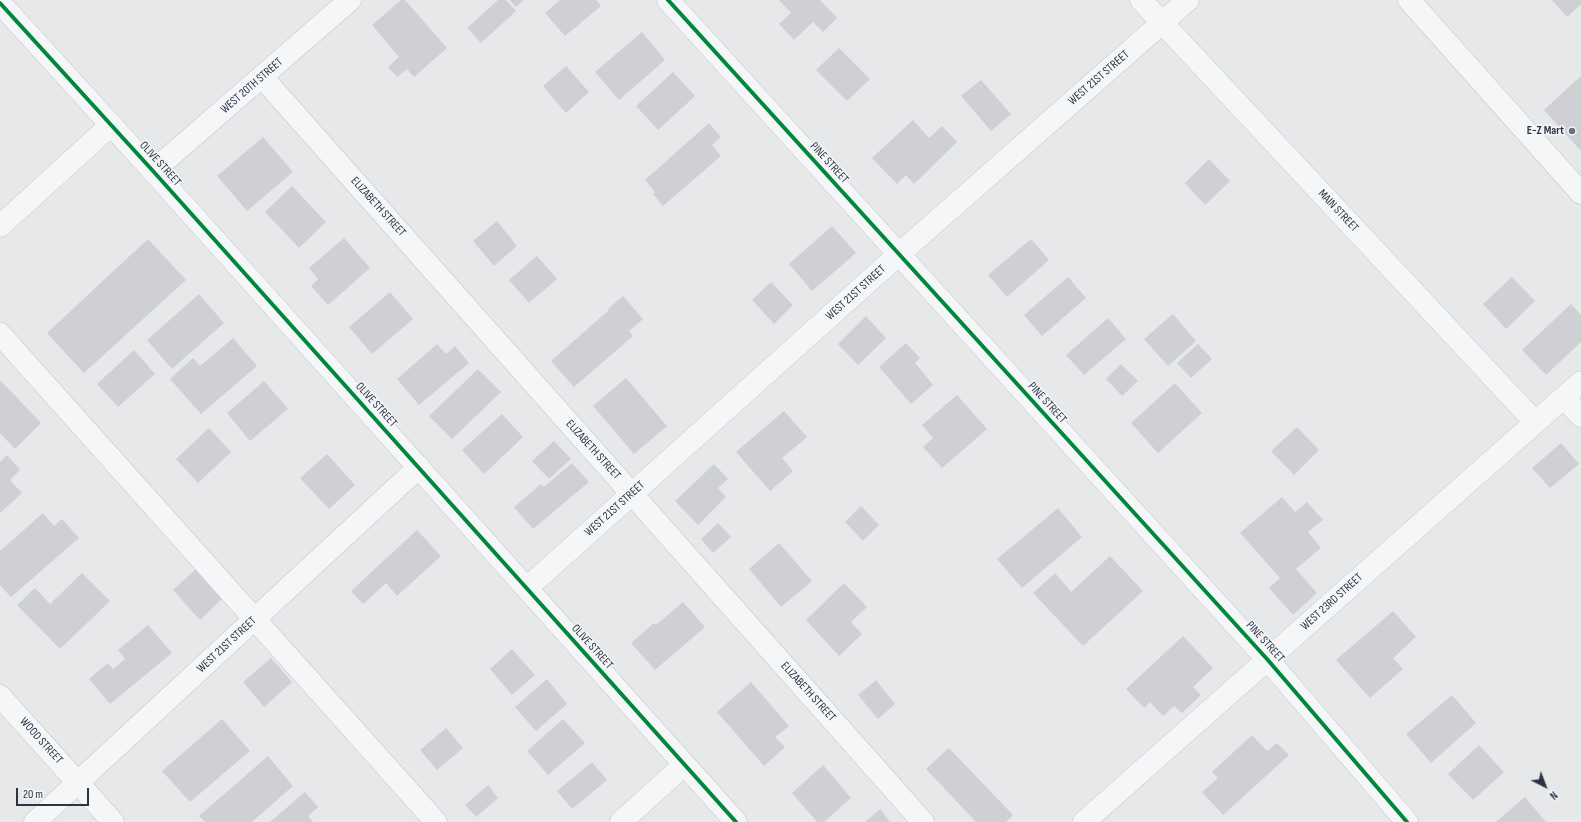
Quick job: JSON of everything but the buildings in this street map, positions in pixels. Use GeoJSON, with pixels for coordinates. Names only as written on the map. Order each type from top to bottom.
{"type":"FeatureCollection","features":[{"type":"Feature","properties":{"kind":"street","name":"WEST 20TH STREET"},"geometry":{"type":"LineString","coordinates":[[153,171],[350,0]]}},
{"type":"Feature","properties":{"kind":"street","name":"PINE STREET"},"geometry":{"type":"LineString","coordinates":[[668,0],[898,255],[1267,659],[1407,822]]}},
{"type":"Feature","properties":{"kind":"street","name":"MAIN STREET"},"geometry":{"type":"LineString","coordinates":[[1141,0],[1535,422]]}},
{"type":"Feature","properties":{"kind":"street","name":"WEST 21ST STREET"},"geometry":{"type":"LineString","coordinates":[[527,588],[898,255],[1188,0]]}},
{"type":"Feature","properties":{"kind":"street"},"geometry":{"type":"LineString","coordinates":[[1408,0],[1581,192]]}},
{"type":"Feature","properties":{"kind":"street","name":"OLIVE STREET"},"geometry":{"type":"LineString","coordinates":[[0,3],[153,171],[736,822]]}},
{"type":"Feature","properties":{"kind":"street","name":"ELIZABETH STREET"},"geometry":{"type":"LineString","coordinates":[[262,77],[923,822]]}},
{"type":"Feature","properties":{"kind":"street"},"geometry":{"type":"LineString","coordinates":[[0,226],[111,125]]}},
{"type":"Feature","properties":{"kind":"street"},"geometry":{"type":"LineString","coordinates":[[0,334],[436,822]]}},
{"type":"Feature","properties":{"kind":"street","name":"WEST 23RD STREET"},"geometry":{"type":"LineString","coordinates":[[1084,822],[1581,382]]}},
{"type":"Feature","properties":{"kind":"street"},"geometry":{"type":"LineString","coordinates":[[1564,398],[1581,416]]}},
{"type":"Feature","properties":{"kind":"street","name":"WEST 21ST STREET"},"geometry":{"type":"LineString","coordinates":[[35,822],[419,467]]}},
{"type":"Feature","properties":{"kind":"street","name":"WOOD STREET"},"geometry":{"type":"LineString","coordinates":[[0,696],[113,822]]}},
{"type":"Feature","properties":{"kind":"street"},"geometry":{"type":"LineString","coordinates":[[621,822],[684,765]]}},
{"type":"Feature","properties":{"kind":"cycle path"},"geometry":{"type":"LineString","coordinates":[[668,0],[1267,659],[1407,822]]}},
{"type":"Feature","properties":{"kind":"cycle path"},"geometry":{"type":"LineString","coordinates":[[0,3],[153,171],[736,822]]}},
{"type":"Feature","properties":{"kind":"place","name":"E-Z Mart"},"geometry":{"type":"Point","coordinates":[1572,131]}}]}
